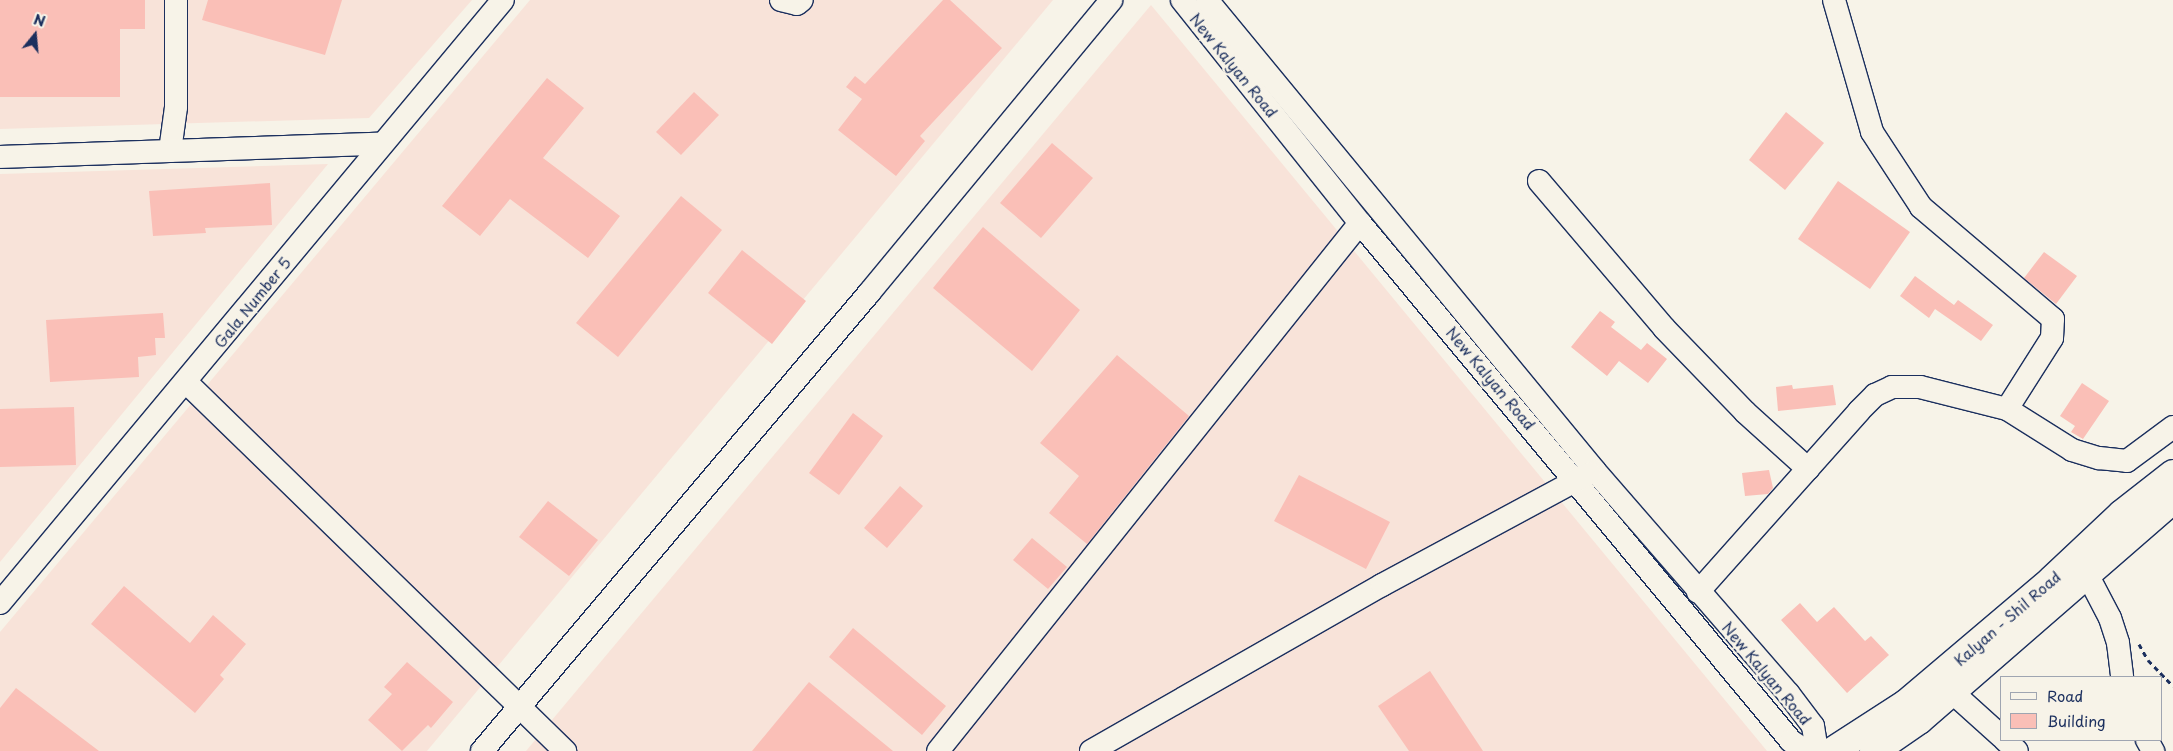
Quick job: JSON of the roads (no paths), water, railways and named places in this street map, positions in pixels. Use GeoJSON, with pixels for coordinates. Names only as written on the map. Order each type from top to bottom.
{"type":"FeatureCollection","features":[{"type":"Feature","properties":{"kind":"main road","name":"Kalyan - Shil Road"},"geometry":{"type":"LineString","coordinates":[[1833,751],[1906,704],[2052,580],[2122,514],[2173,474]]}},
{"type":"Feature","properties":{"kind":"main road","name":"Kalyan - Shil Road"},"geometry":{"type":"LineString","coordinates":[[1874,751],[1919,720],[2088,576],[2173,499]]}},
{"type":"Feature","properties":{"kind":"street"},"geometry":{"type":"LineString","coordinates":[[170,151],[176,107],[176,0]]}},
{"type":"Feature","properties":{"kind":"street","name":"Gala Number 5"},"geometry":{"type":"LineString","coordinates":[[0,603],[187,382],[380,144],[503,0]]}},
{"type":"Feature","properties":{"kind":"street"},"geometry":{"type":"LineString","coordinates":[[780,0],[797,4],[802,0]]}},
{"type":"Feature","properties":{"kind":"street"},"geometry":{"type":"LineString","coordinates":[[482,751],[1111,0]]}},
{"type":"Feature","properties":{"kind":"street","name":"New Kalyan Road"},"geometry":{"type":"LineString","coordinates":[[1182,0],[1360,223],[1586,476],[1698,592],[1788,693],[1813,726],[1817,751]]}},
{"type":"Feature","properties":{"kind":"street","name":"New Kalyan Road"},"geometry":{"type":"LineString","coordinates":[[1207,0],[1586,476],[1791,741],[1806,751]]}},
{"type":"Feature","properties":{"kind":"street"},"geometry":{"type":"LineString","coordinates":[[1834,0],[1872,132],[1921,207],[2053,319],[2052,338],[2007,409]]}},
{"type":"Feature","properties":{"kind":"street"},"geometry":{"type":"LineString","coordinates":[[0,156],[380,144]]}},
{"type":"Feature","properties":{"kind":"street"},"geometry":{"type":"LineString","coordinates":[[1539,181],[1664,328],[1745,412],[1808,469]]}},
{"type":"Feature","properties":{"kind":"street"},"geometry":{"type":"LineString","coordinates":[[938,751],[1360,223]]}},
{"type":"Feature","properties":{"kind":"street"},"geometry":{"type":"LineString","coordinates":[[187,382],[565,751]]}},
{"type":"Feature","properties":{"kind":"street"},"geometry":{"type":"LineString","coordinates":[[1698,592],[1875,395],[1892,387],[1920,387],[2007,409],[2072,450],[2099,458],[2127,460],[2173,427]]}},
{"type":"Feature","properties":{"kind":"street"},"geometry":{"type":"LineString","coordinates":[[1091,751],[1382,585],[1586,476]]}},
{"type":"Feature","properties":{"kind":"street"},"geometry":{"type":"LineString","coordinates":[[2088,576],[2110,618],[2118,643],[2122,676]]}},
{"type":"Feature","properties":{"kind":"street"},"geometry":{"type":"LineString","coordinates":[[1952,692],[2000,735]]}},
{"type":"Feature","properties":{"kind":"street"},"geometry":{"type":"LineString","coordinates":[[2006,741],[2017,751]]}}]}
